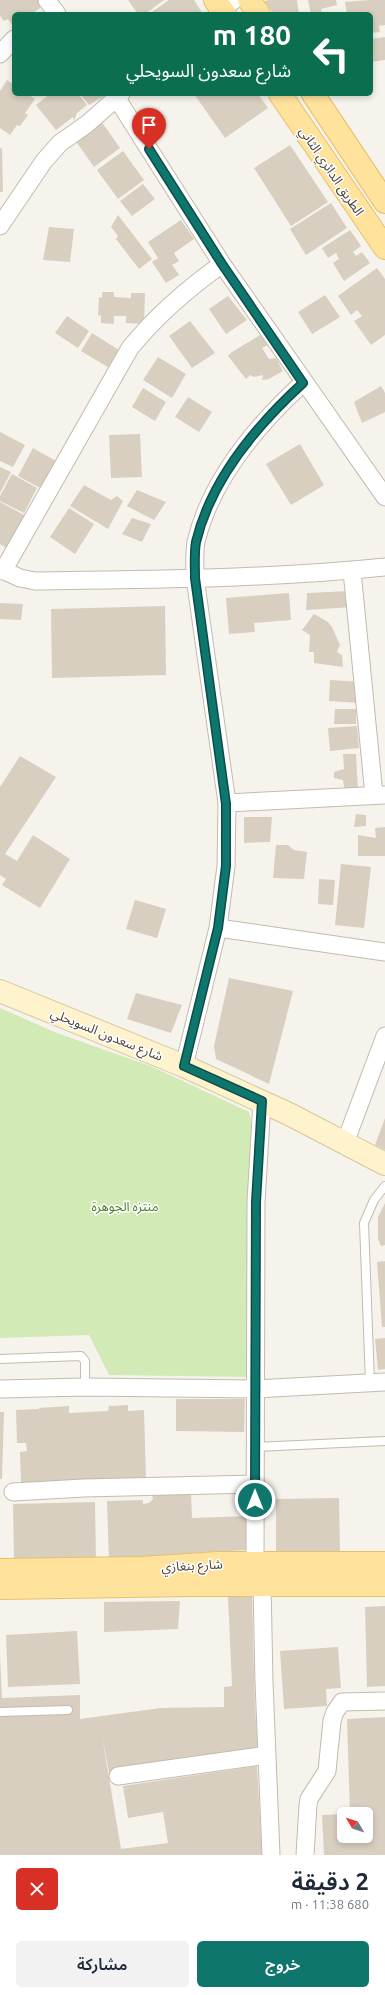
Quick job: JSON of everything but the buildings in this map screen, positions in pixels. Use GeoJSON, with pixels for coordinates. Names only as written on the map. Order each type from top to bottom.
{"type":"FeatureCollection","features":[{"type":"Feature","properties":{"kind":"main road"},"geometry":{"type":"LineString","coordinates":[[249,0],[258,12]]}},
{"type":"Feature","properties":{"kind":"main road","name":"الطريق الدائري الثاني"},"geometry":{"type":"LineString","coordinates":[[281,96],[385,248]]}},
{"type":"Feature","properties":{"kind":"main road","name":"الطريق الدائري الثاني"},"geometry":{"type":"LineString","coordinates":[[314,96],[385,202]]}},
{"type":"Feature","properties":{"kind":"main road","name":"شارع سعدون السويحلي"},"geometry":{"type":"LineString","coordinates":[[0,990],[184,1066],[262,1101],[385,1164]]}},
{"type":"Feature","properties":{"kind":"main road","name":"شارع بنغازي"},"geometry":{"type":"LineString","coordinates":[[0,1570],[255,1563],[385,1563]]}},
{"type":"Feature","properties":{"kind":"main road","name":"شارع بنغازي"},"geometry":{"type":"LineString","coordinates":[[0,1588],[262,1584],[385,1585]]}},
{"type":"Feature","properties":{"kind":"street"},"geometry":{"type":"LineString","coordinates":[[0,54],[12,41]]}},
{"type":"Feature","properties":{"kind":"street"},"geometry":{"type":"LineString","coordinates":[[0,226],[44,161],[56,148],[87,124],[116,96]]}},
{"type":"Feature","properties":{"kind":"street"},"geometry":{"type":"LineString","coordinates":[[118,96],[222,264],[303,383],[385,497]]}},
{"type":"Feature","properties":{"kind":"street"},"geometry":{"type":"LineString","coordinates":[[222,264],[192,285],[171,304],[147,327],[130,348],[2,570],[20,578],[35,581],[195,578],[352,571],[385,567]]}},
{"type":"Feature","properties":{"kind":"street"},"geometry":{"type":"LineString","coordinates":[[184,1066],[218,928],[226,866],[226,804],[195,578],[196,543],[202,522],[225,476],[241,450],[259,427],[303,383]]}},
{"type":"Feature","properties":{"kind":"street"},"geometry":{"type":"LineString","coordinates":[[226,804],[379,795],[352,571]]}},
{"type":"Feature","properties":{"kind":"street"},"geometry":{"type":"LineString","coordinates":[[218,928],[385,952]]}},
{"type":"Feature","properties":{"kind":"street"},"geometry":{"type":"LineString","coordinates":[[345,1143],[385,1036]]}},
{"type":"Feature","properties":{"kind":"street"},"geometry":{"type":"LineString","coordinates":[[255,1563],[256,1202],[262,1101]]}},
{"type":"Feature","properties":{"kind":"street"},"geometry":{"type":"LineString","coordinates":[[0,1389],[86,1387],[255,1389],[377,1382]]}},
{"type":"Feature","properties":{"kind":"street"},"geometry":{"type":"LineString","coordinates":[[13,1492],[84,1488],[255,1484]]}},
{"type":"Feature","properties":{"kind":"street"},"geometry":{"type":"LineString","coordinates":[[262,1584],[271,1855]]}},
{"type":"Feature","properties":{"kind":"street"},"geometry":{"type":"LineString","coordinates":[[305,1855],[308,1804],[329,1765],[330,1729],[335,1712],[342,1702],[385,1701]]}},
{"type":"Feature","properties":{"kind":"street"},"geometry":{"type":"LineString","coordinates":[[118,1776],[267,1754]]}},
{"type":"Feature","properties":{"kind":"lane"},"geometry":{"type":"LineString","coordinates":[[377,1382],[364,1223],[374,1200],[385,1186]]}},
{"type":"Feature","properties":{"kind":"lane"},"geometry":{"type":"LineString","coordinates":[[0,1359],[81,1356],[85,1361],[86,1387]]}},
{"type":"Feature","properties":{"kind":"lane"},"geometry":{"type":"LineString","coordinates":[[255,1447],[385,1441]]}},
{"type":"Feature","properties":{"kind":"lane"},"geometry":{"type":"LineString","coordinates":[[0,1712],[68,1710]]}},
{"type":"Feature","properties":{"kind":"green space","name":"منتزه الجوهرة"},"geometry":{"type":"Polygon","coordinates":[[[0,1008],[57,1033],[153,1067],[249,1112],[256,1138],[254,1377],[109,1375],[89,1335],[0,1338],[0,1008]]]}},
{"type":"Feature","properties":{"kind":"route"},"geometry":{"type":"LineString","coordinates":[[149,149],[222,264],[303,383],[279,405],[241,450],[212,501],[202,522],[196,543],[195,578],[226,804],[226,866],[218,928],[184,1066],[262,1101],[256,1202],[255,1500]]}}]}
